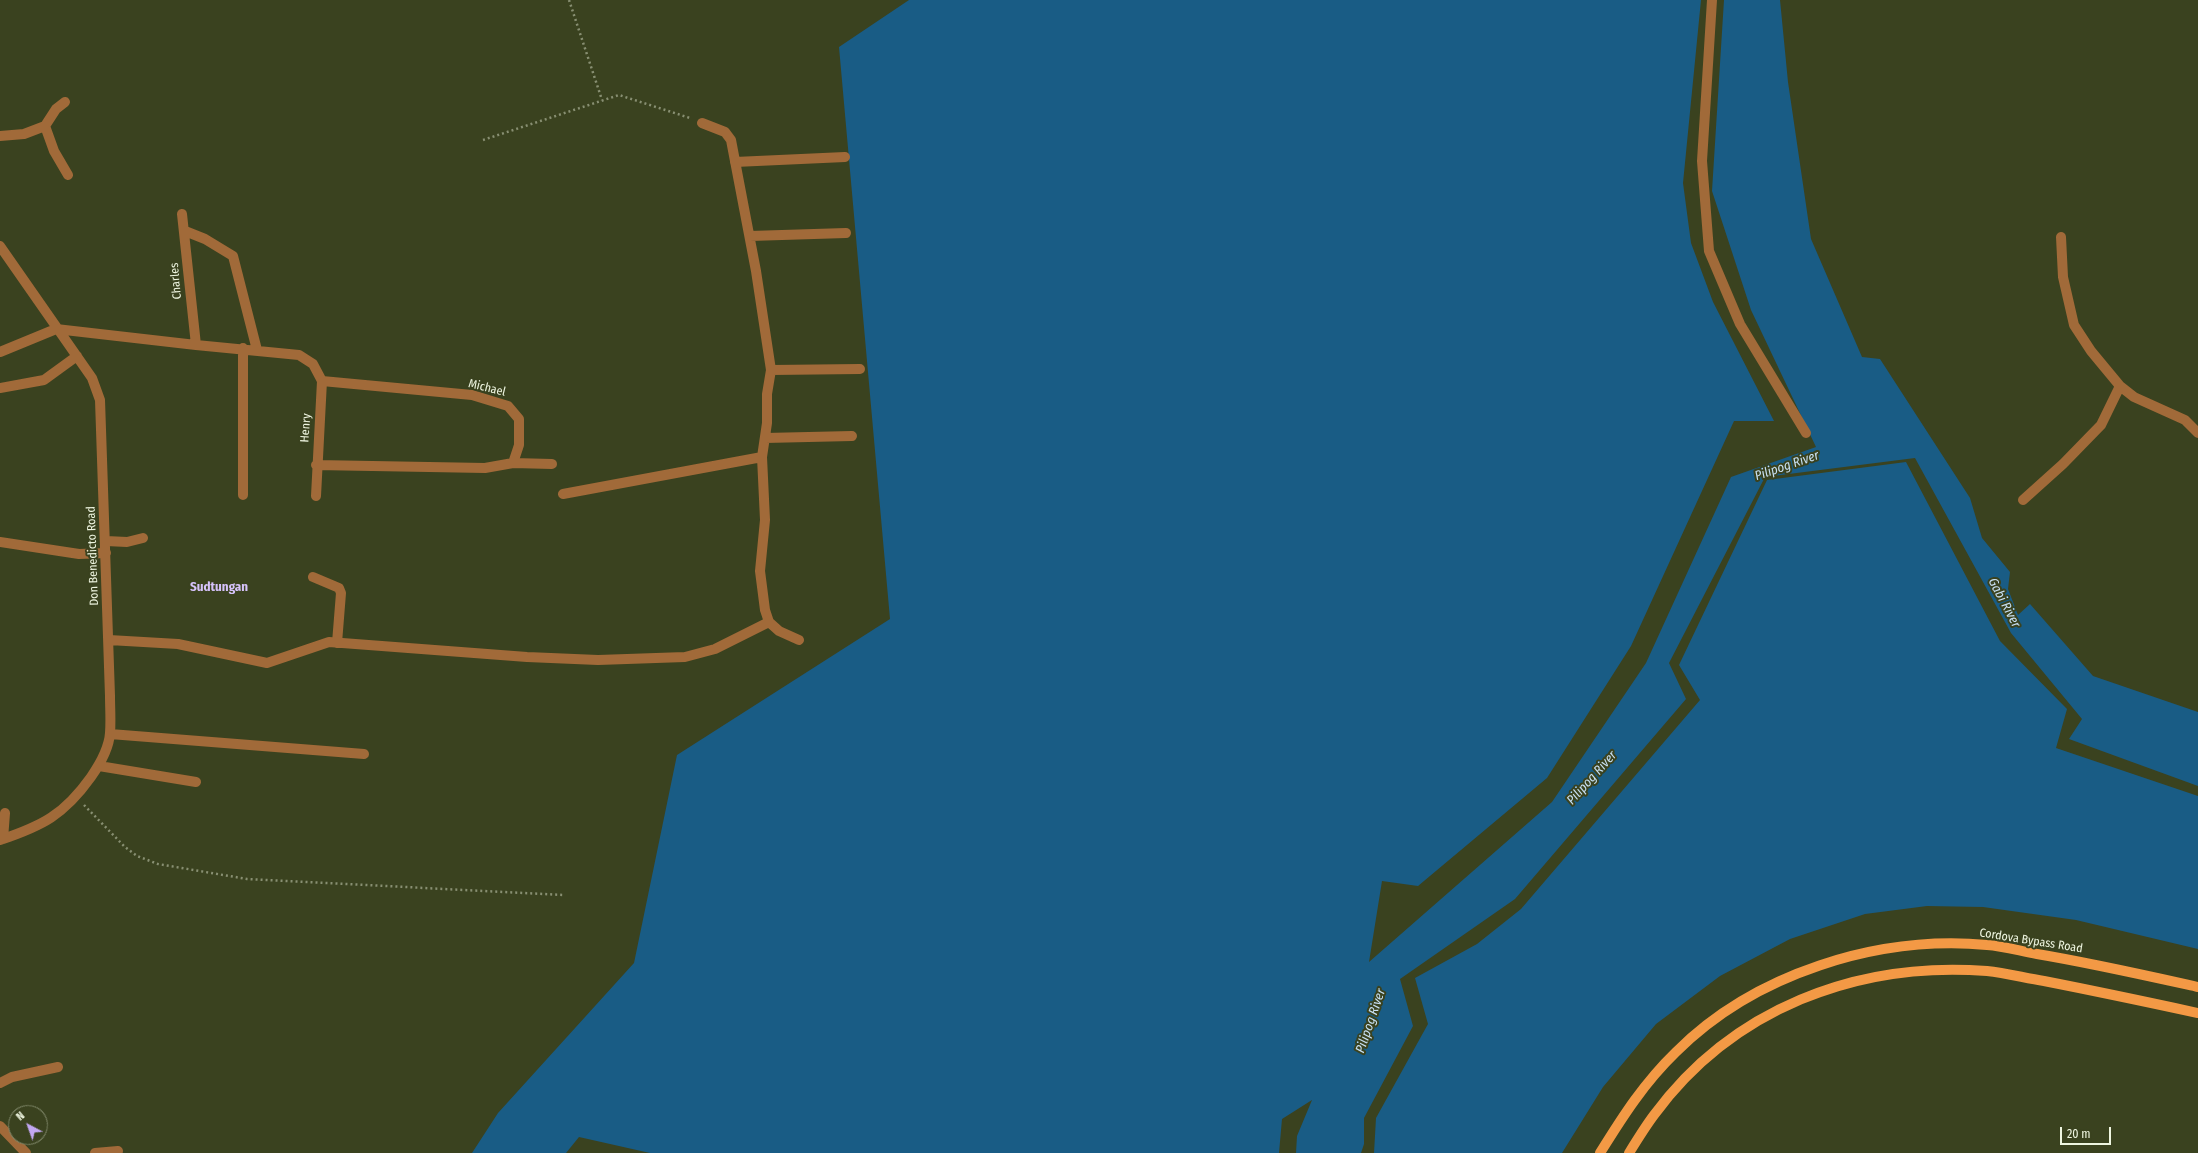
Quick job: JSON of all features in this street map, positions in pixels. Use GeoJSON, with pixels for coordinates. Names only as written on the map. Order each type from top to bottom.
{"type":"FeatureCollection","features":[{"type":"Feature","properties":{"kind":"main road","name":"Cordova Bypass Road"},"geometry":{"type":"LineString","coordinates":[[1600,1153],[1633,1099],[1675,1052],[1703,1027],[1744,999],[1802,970],[1861,953],[1931,944],[1986,945],[2067,959],[2198,987]]}},
{"type":"Feature","properties":{"kind":"main road"},"geometry":{"type":"LineString","coordinates":[[1629,1153],[1654,1115],[1693,1070],[1754,1022],[1810,994],[1871,977],[1934,971],[1987,972],[2088,989],[2198,1013]]}},
{"type":"Feature","properties":{"kind":"street"},"geometry":{"type":"LineString","coordinates":[[1712,0],[1702,161],[1709,251],[1740,324],[1806,433]]}},
{"type":"Feature","properties":{"kind":"street"},"geometry":{"type":"LineString","coordinates":[[0,136],[24,134],[46,126],[56,109],[65,102]]}},
{"type":"Feature","properties":{"kind":"street"},"geometry":{"type":"LineString","coordinates":[[702,123],[725,132],[731,140],[750,236],[771,370],[762,457],[765,520],[760,571],[765,610],[769,622],[779,631],[798,640]]}},
{"type":"Feature","properties":{"kind":"street"},"geometry":{"type":"LineString","coordinates":[[46,126],[54,151],[68,175]]}},
{"type":"Feature","properties":{"kind":"street"},"geometry":{"type":"LineString","coordinates":[[735,162],[845,157]]}},
{"type":"Feature","properties":{"kind":"street","name":"Charles"},"geometry":{"type":"LineString","coordinates":[[182,214],[196,345]]}},
{"type":"Feature","properties":{"kind":"street"},"geometry":{"type":"LineString","coordinates":[[185,231],[211,242],[233,256],[257,350]]}},
{"type":"Feature","properties":{"kind":"street"},"geometry":{"type":"LineString","coordinates":[[750,236],[846,233]]}},
{"type":"Feature","properties":{"kind":"street"},"geometry":{"type":"LineString","coordinates":[[2061,237],[2063,277],[2074,325],[2091,351],[2120,386],[2134,397],[2185,420],[2198,433]]}},
{"type":"Feature","properties":{"kind":"street","name":"Don Benedicto Road"},"geometry":{"type":"LineString","coordinates":[[0,246],[92,378],[100,400],[109,640],[110,734],[99,766],[76,798],[54,817],[32,829],[2,839]]}},
{"type":"Feature","properties":{"kind":"street"},"geometry":{"type":"LineString","coordinates":[[0,352],[56,328],[196,345],[243,348],[299,355],[313,364],[322,381]]}},
{"type":"Feature","properties":{"kind":"street"},"geometry":{"type":"LineString","coordinates":[[243,348],[243,495]]}},
{"type":"Feature","properties":{"kind":"street"},"geometry":{"type":"LineString","coordinates":[[0,388],[44,380],[77,356]]}},
{"type":"Feature","properties":{"kind":"street"},"geometry":{"type":"LineString","coordinates":[[771,370],[860,370]]}},
{"type":"Feature","properties":{"kind":"street","name":"Michael"},"geometry":{"type":"LineString","coordinates":[[322,381],[472,395],[508,406],[520,419],[519,445],[513,463]]}},
{"type":"Feature","properties":{"kind":"street","name":"Henry"},"geometry":{"type":"LineString","coordinates":[[316,496],[316,465],[322,381]]}},
{"type":"Feature","properties":{"kind":"street"},"geometry":{"type":"LineString","coordinates":[[2023,500],[2063,464],[2101,425],[2120,386]]}},
{"type":"Feature","properties":{"kind":"street"},"geometry":{"type":"LineString","coordinates":[[765,438],[852,436]]}},
{"type":"Feature","properties":{"kind":"street"},"geometry":{"type":"LineString","coordinates":[[563,494],[762,457]]}},
{"type":"Feature","properties":{"kind":"street"},"geometry":{"type":"LineString","coordinates":[[316,465],[485,468],[513,463],[552,464]]}},
{"type":"Feature","properties":{"kind":"street"},"geometry":{"type":"LineString","coordinates":[[106,541],[127,542],[143,538]]}},
{"type":"Feature","properties":{"kind":"street"},"geometry":{"type":"LineString","coordinates":[[0,542],[79,554],[106,553]]}},
{"type":"Feature","properties":{"kind":"street"},"geometry":{"type":"LineString","coordinates":[[313,577],[339,588],[341,593],[337,643]]}},
{"type":"Feature","properties":{"kind":"street"},"geometry":{"type":"LineString","coordinates":[[109,640],[178,644],[267,663],[329,642],[590,660],[685,657],[715,649],[769,622]]}},
{"type":"Feature","properties":{"kind":"street"},"geometry":{"type":"LineString","coordinates":[[110,734],[364,754]]}},
{"type":"Feature","properties":{"kind":"street"},"geometry":{"type":"LineString","coordinates":[[99,766],[196,782]]}},
{"type":"Feature","properties":{"kind":"street"},"geometry":{"type":"LineString","coordinates":[[2,839],[5,813]]}},
{"type":"Feature","properties":{"kind":"street"},"geometry":{"type":"LineString","coordinates":[[0,1083],[12,1077],[58,1067]]}},
{"type":"Feature","properties":{"kind":"street"},"geometry":{"type":"LineString","coordinates":[[0,1126],[26,1153]]}},
{"type":"Feature","properties":{"kind":"street"},"geometry":{"type":"LineString","coordinates":[[95,1153],[118,1151]]}},
{"type":"Feature","properties":{"kind":"path"},"geometry":{"type":"LineString","coordinates":[[569,0],[602,100]]}},
{"type":"Feature","properties":{"kind":"path"},"geometry":{"type":"LineString","coordinates":[[483,140],[619,95],[702,123]]}},
{"type":"Feature","properties":{"kind":"path"},"geometry":{"type":"LineString","coordinates":[[76,798],[125,847],[137,856],[158,864],[247,879],[563,895]]}},
{"type":"Feature","properties":{"kind":"water"},"geometry":{"type":"Polygon","coordinates":[[[909,0],[1701,0],[1683,183],[1691,243],[1713,302],[1774,421],[1734,421],[1631,646],[1547,778],[1418,886],[1382,881],[1369,962],[1552,802],[1646,663],[1731,477],[1816,447],[1751,310],[1712,191],[1724,0],[1780,0],[1788,82],[1811,239],[1862,357],[1880,359],[1970,498],[1982,538],[2010,572],[2008,589],[2018,615],[2030,604],[2093,676],[2198,712],[2198,786],[2069,739],[2082,719],[2011,633],[1915,458],[1765,477],[1669,663],[1686,699],[1515,899],[1400,979],[1413,1026],[1364,1118],[1364,1144],[1361,1153],[1296,1153],[1297,1136],[1312,1100],[1282,1119],[1279,1153],[650,1153],[579,1137],[566,1153],[472,1153],[498,1113],[634,963],[677,755],[890,619],[839,47],[909,0]]]}},
{"type":"Feature","properties":{"kind":"water"},"geometry":{"type":"Polygon","coordinates":[[[1906,462],[2000,641],[2067,709],[2056,748],[2198,796],[2198,949],[2076,920],[1983,907],[1927,906],[1865,914],[1790,939],[1720,976],[1656,1024],[1603,1087],[1562,1153],[1374,1153],[1376,1118],[1428,1024],[1415,978],[1477,944],[1521,909],[1700,700],[1679,665],[1767,480],[1906,462]]]}},
{"type":"Feature","properties":{"kind":"district","name":"Sudtungan"},"geometry":{"type":"Point","coordinates":[219,587]}},
{"type":"Feature","properties":{"kind":"water label","name":"Pilipog River"},"geometry":{"type":"Point","coordinates":[1787,466]}},
{"type":"Feature","properties":{"kind":"water label","name":"Gabi River"},"geometry":{"type":"Point","coordinates":[2004,603]}},
{"type":"Feature","properties":{"kind":"water label","name":"Pilipog River"},"geometry":{"type":"Point","coordinates":[1592,778]}},
{"type":"Feature","properties":{"kind":"water label","name":"Pilipog River"},"geometry":{"type":"Point","coordinates":[1371,1021]}}]}
